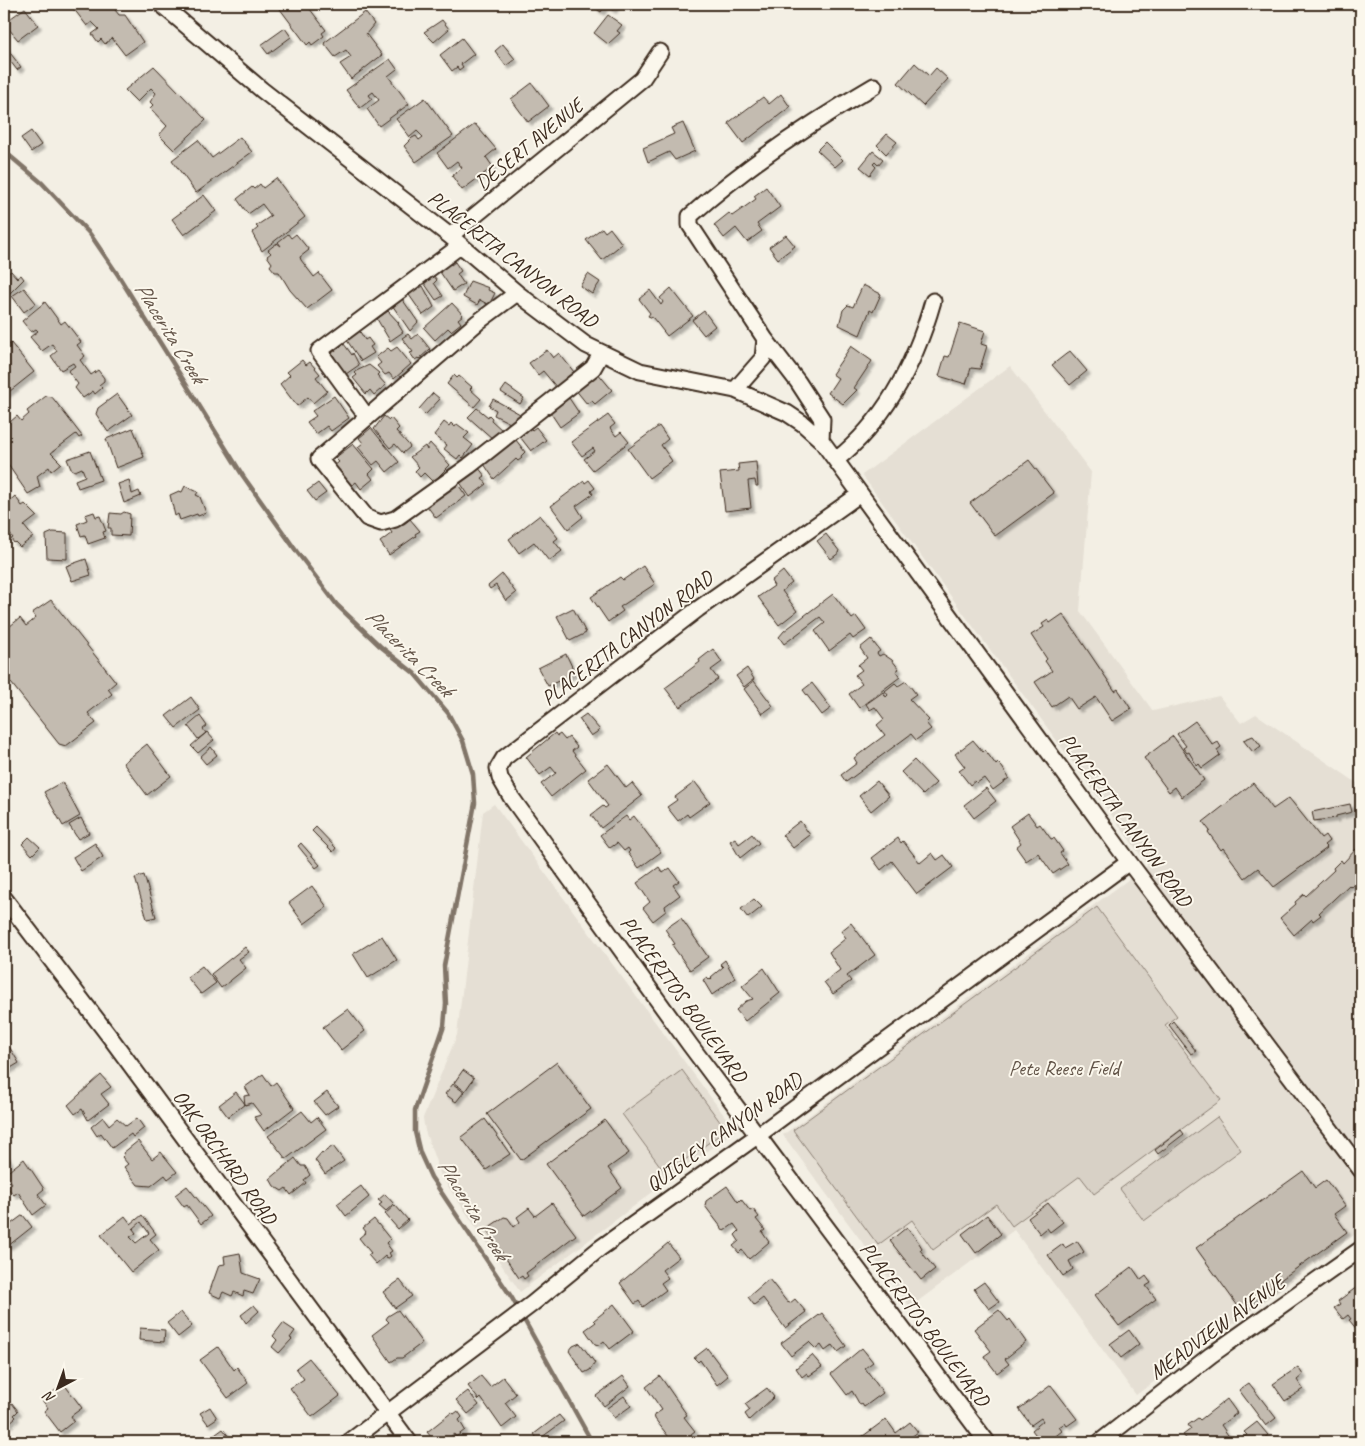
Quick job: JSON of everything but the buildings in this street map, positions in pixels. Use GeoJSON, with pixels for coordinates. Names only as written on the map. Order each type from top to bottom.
{"type":"FeatureCollection","features":[{"type":"Feature","properties":{"kind":"street","name":"PLACERITA CANYON ROAD"},"geometry":{"type":"LineString","coordinates":[[161,4],[262,90],[455,241],[517,293],[601,354],[640,371],[735,390],[787,414],[802,423],[821,440],[1129,862],[1361,1170]]}},
{"type":"Feature","properties":{"kind":"street","name":"DESERT AVENUE"},"geometry":{"type":"LineString","coordinates":[[368,417],[319,351],[455,241],[642,79],[660,52]]}},
{"type":"Feature","properties":{"kind":"street"},"geometry":{"type":"LineString","coordinates":[[821,440],[822,419],[798,382],[765,339],[690,225],[690,216],[708,200],[810,126],[874,86]]}},
{"type":"Feature","properties":{"kind":"street"},"geometry":{"type":"LineString","coordinates":[[517,293],[478,322],[319,459],[367,518],[381,523],[388,522],[469,466],[593,368],[601,354]]}},
{"type":"Feature","properties":{"kind":"street"},"geometry":{"type":"LineString","coordinates":[[836,460],[882,410],[905,376],[922,340],[933,301]]}},
{"type":"Feature","properties":{"kind":"street"},"geometry":{"type":"LineString","coordinates":[[735,390],[763,358],[765,339]]}},
{"type":"Feature","properties":{"kind":"street","name":"PLACERITA CANYON ROAD"},"geometry":{"type":"LineString","coordinates":[[498,768],[504,758],[698,609],[860,494]]}},
{"type":"Feature","properties":{"kind":"street","name":"PLACERITOS BOULEVARD"},"geometry":{"type":"LineString","coordinates":[[498,768],[500,778],[511,797],[757,1136],[987,1442]]}},
{"type":"Feature","properties":{"kind":"street","name":"QUIGLEY CANYON ROAD"},"geometry":{"type":"LineString","coordinates":[[349,1442],[532,1304],[598,1249],[757,1136],[1129,862]]}},
{"type":"Feature","properties":{"kind":"street","name":"OAK ORCHARD ROAD"},"geometry":{"type":"LineString","coordinates":[[4,898],[110,1036],[409,1442]]}},
{"type":"Feature","properties":{"kind":"street","name":"MEADVIEW AVENUE"},"geometry":{"type":"LineString","coordinates":[[1100,1442],[1211,1354],[1361,1248]]}},
{"type":"Feature","properties":{"kind":"shaded area"},"geometry":{"type":"Polygon","coordinates":[[[1010,366],[1091,472],[1080,611],[1153,711],[1219,696],[1241,723],[1256,714],[1357,783],[1361,789],[1361,1230],[1136,1395],[1014,1230],[910,1307],[783,1135],[1148,865],[862,475],[1010,366]]]}},
{"type":"Feature","properties":{"kind":"shaded area"},"geometry":{"type":"Polygon","coordinates":[[[494,804],[735,1130],[520,1292],[441,1176],[425,1131],[423,1118],[457,1035],[483,812],[494,804]]]}},
{"type":"Feature","properties":{"kind":"green space","name":"Pete Reese Field"},"geometry":{"type":"Polygon","coordinates":[[[1097,907],[1177,1016],[1165,1025],[1221,1100],[1094,1194],[1080,1176],[1012,1226],[996,1204],[933,1250],[912,1220],[878,1245],[793,1130],[1097,907]]]}},
{"type":"Feature","properties":{"kind":"green space"},"geometry":{"type":"Polygon","coordinates":[[[682,1070],[726,1130],[666,1174],[622,1114],[682,1070]]]}},
{"type":"Feature","properties":{"kind":"green space"},"geometry":{"type":"Polygon","coordinates":[[[1217,1117],[1241,1150],[1144,1221],[1120,1189],[1217,1117]]]}},
{"type":"Feature","properties":{"kind":"waterway","name":"Placerita Creek"},"geometry":{"type":"LineString","coordinates":[[4,151],[42,183],[90,234],[118,275],[243,476],[297,552],[337,605],[380,646],[414,673],[448,713],[463,741],[473,774],[475,803],[444,966],[446,1004],[444,1026],[415,1110],[415,1132],[420,1153],[431,1177],[512,1298],[592,1442]]}}]}
